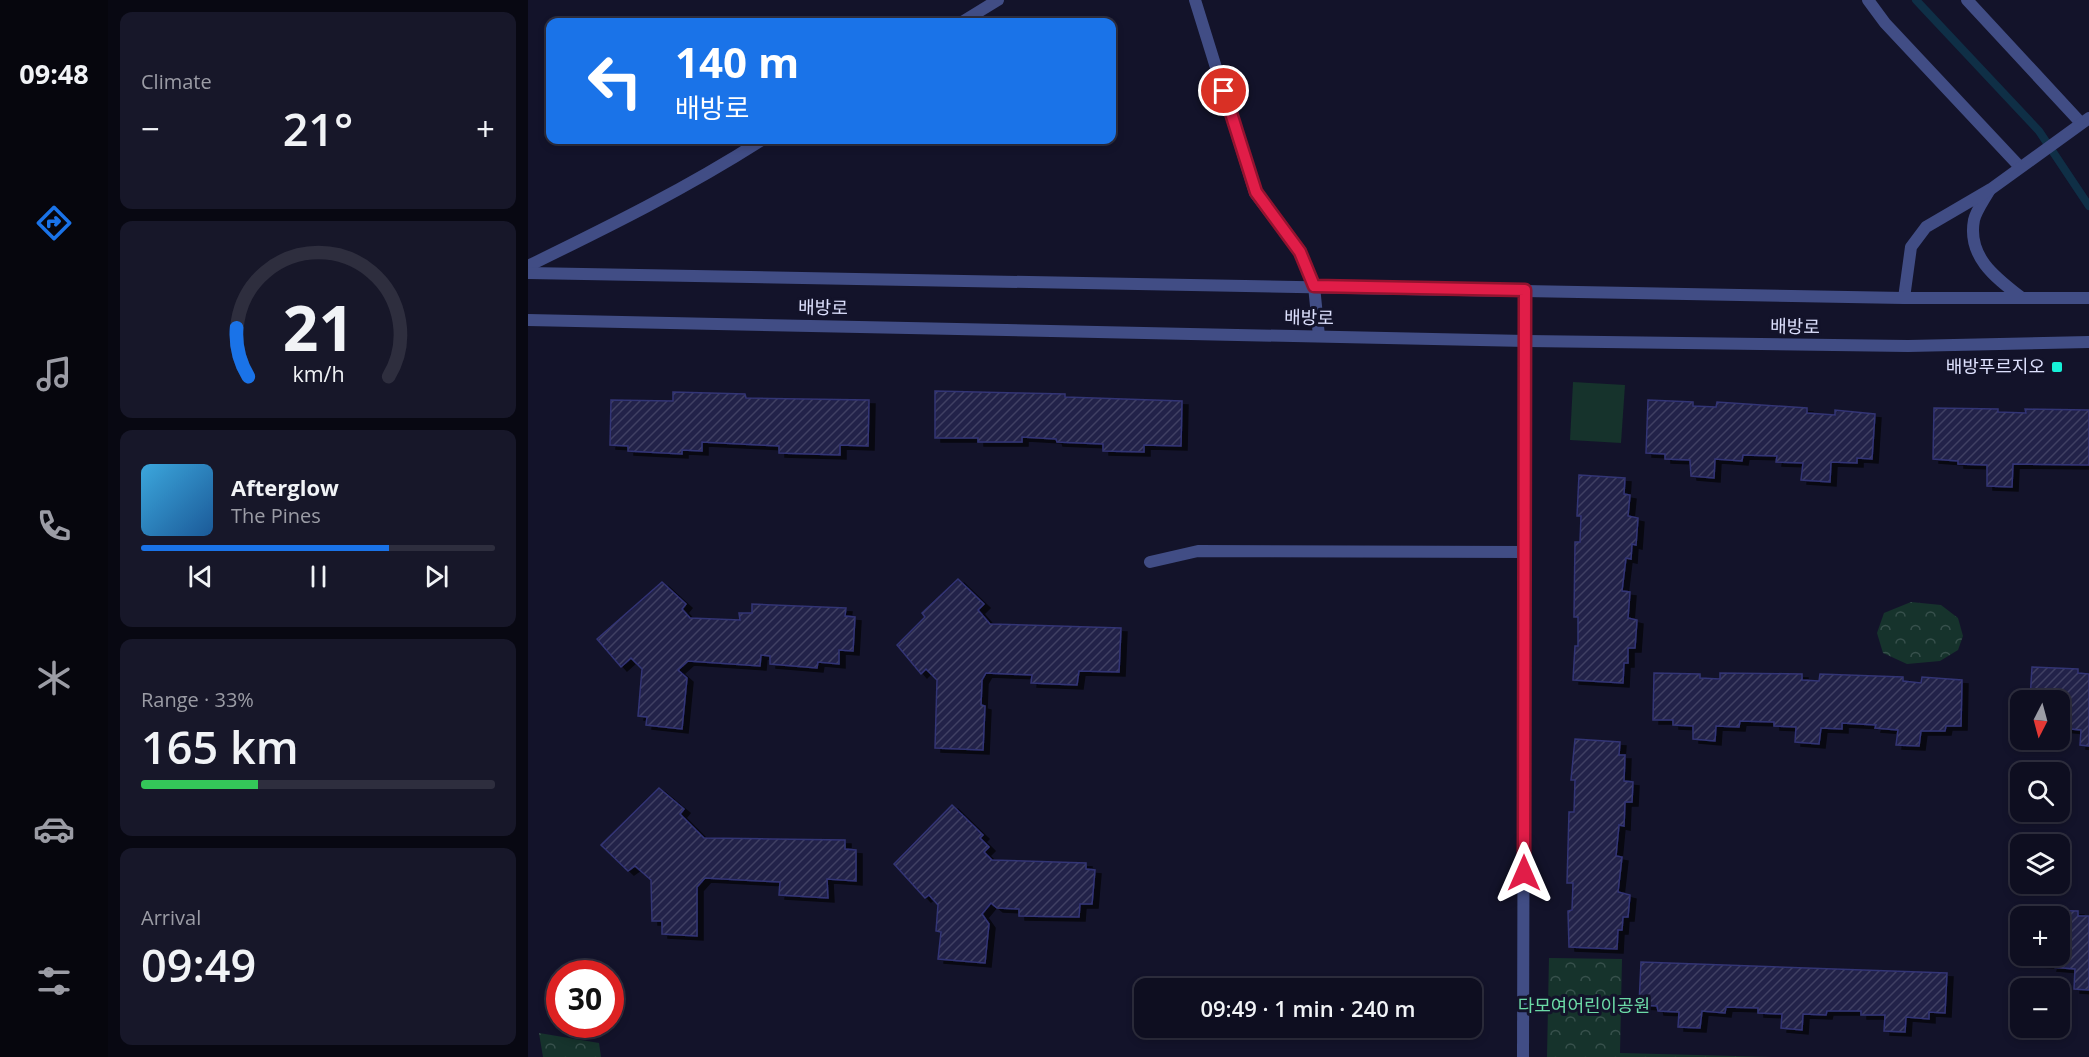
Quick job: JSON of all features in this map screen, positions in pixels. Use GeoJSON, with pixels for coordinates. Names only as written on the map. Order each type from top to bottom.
{"type":"FeatureCollection","features":[{"type":"Feature","properties":{"kind":"street"},"geometry":{"type":"LineString","coordinates":[[969,18],[998,0]]}},
{"type":"Feature","properties":{"kind":"street"},"geometry":{"type":"LineString","coordinates":[[1195,0],[1256,192],[1300,252],[1314,286],[1319,336]]}},
{"type":"Feature","properties":{"kind":"street"},"geometry":{"type":"LineString","coordinates":[[1868,0],[1885,23],[2023,165]]}},
{"type":"Feature","properties":{"kind":"street"},"geometry":{"type":"LineString","coordinates":[[1904,298],[1911,247],[1926,228],[1991,189],[2085,120],[1967,0]]}},
{"type":"Feature","properties":{"kind":"street"},"geometry":{"type":"LineString","coordinates":[[528,266],[701,177],[755,144]]}},
{"type":"Feature","properties":{"kind":"street"},"geometry":{"type":"LineString","coordinates":[[1991,189],[1974,218],[1973,242],[1989,272],[2022,298]]}},
{"type":"Feature","properties":{"kind":"street","name":"배방로"},"geometry":{"type":"LineString","coordinates":[[528,273],[1904,298],[2089,298]]}},
{"type":"Feature","properties":{"kind":"street"},"geometry":{"type":"LineString","coordinates":[[1523,1057],[1527,341],[1525,290]]}},
{"type":"Feature","properties":{"kind":"street","name":"배방로"},"geometry":{"type":"LineString","coordinates":[[528,320],[1527,341],[1908,346],[2089,342]]}},
{"type":"Feature","properties":{"kind":"street"},"geometry":{"type":"LineString","coordinates":[[1150,562],[1198,551],[1526,552]]}},
{"type":"Feature","properties":{"kind":"green space"},"geometry":{"type":"Polygon","coordinates":[[[1573,382],[1625,385],[1621,443],[1570,440],[1573,382]]]}},
{"type":"Feature","properties":{"kind":"green space"},"geometry":{"type":"Polygon","coordinates":[[[1911,602],[1941,605],[1958,618],[1963,636],[1958,650],[1940,661],[1907,664],[1883,653],[1877,633],[1884,613],[1911,602]]]}},
{"type":"Feature","properties":{"kind":"green space","name":"다모여어린이공원"},"geometry":{"type":"Polygon","coordinates":[[[1549,958],[1622,959],[1620,1053],[1773,1057],[1547,1057],[1549,958]]]}},
{"type":"Feature","properties":{"kind":"green space"},"geometry":{"type":"Polygon","coordinates":[[[539,1033],[546,1034],[546,1038],[569,1038],[599,1043],[601,1057],[543,1057],[539,1033]]]}},
{"type":"Feature","properties":{"kind":"building"},"geometry":{"type":"Polygon","coordinates":[[[935,391],[1065,394],[1065,397],[1182,401],[1181,446],[1144,445],[1144,452],[1103,451],[1103,444],[1057,442],[1056,439],[1022,437],[1022,442],[978,442],[978,438],[935,438],[935,391]]]}},
{"type":"Feature","properties":{"kind":"building"},"geometry":{"type":"Polygon","coordinates":[[[673,392],[745,394],[746,398],[869,400],[868,446],[840,445],[840,455],[779,453],[779,446],[702,442],[702,451],[682,450],[682,454],[628,451],[628,446],[610,445],[611,400],[673,401],[673,392]]]}},
{"type":"Feature","properties":{"kind":"building"},"geometry":{"type":"Polygon","coordinates":[[[1648,400],[1693,402],[1693,406],[1716,407],[1717,402],[1807,408],[1807,413],[1835,415],[1835,410],[1875,414],[1872,459],[1857,458],[1857,463],[1831,462],[1830,482],[1801,480],[1803,463],[1776,462],[1777,456],[1743,455],[1742,461],[1715,459],[1714,478],[1691,476],[1690,460],[1665,459],[1665,454],[1646,453],[1648,400]]]}},
{"type":"Feature","properties":{"kind":"building"},"geometry":{"type":"Polygon","coordinates":[[[1934,408],[1998,409],[1998,412],[2026,413],[2025,409],[2089,410],[2089,465],[2013,464],[2012,487],[1987,486],[1987,465],[1958,464],[1958,461],[1933,459],[1934,408]]]}},
{"type":"Feature","properties":{"kind":"building"},"geometry":{"type":"Polygon","coordinates":[[[1579,475],[1625,478],[1624,494],[1630,495],[1628,516],[1638,518],[1636,545],[1632,544],[1631,559],[1626,558],[1622,591],[1630,592],[1628,618],[1637,620],[1635,648],[1628,648],[1628,663],[1624,663],[1623,683],[1573,680],[1575,646],[1578,646],[1578,617],[1574,617],[1575,542],[1580,542],[1581,516],[1577,516],[1579,475]]]}},
{"type":"Feature","properties":{"kind":"building"},"geometry":{"type":"Polygon","coordinates":[[[958,579],[984,604],[978,610],[990,624],[1121,628],[1119,672],[1079,671],[1077,685],[1031,683],[1032,675],[986,673],[982,680],[981,705],[985,706],[983,750],[935,748],[937,680],[926,669],[921,674],[897,645],[925,617],[922,613],[958,579]]]}},
{"type":"Feature","properties":{"kind":"building"},"geometry":{"type":"Polygon","coordinates":[[[662,582],[686,604],[682,609],[690,618],[740,620],[739,613],[752,613],[752,604],[846,608],[845,616],[855,617],[853,651],[839,650],[839,664],[818,662],[817,668],[770,664],[770,656],[761,655],[760,666],[688,661],[678,670],[687,678],[682,729],[646,725],[647,717],[638,716],[642,669],[631,658],[621,667],[597,639],[662,582]]]}},
{"type":"Feature","properties":{"kind":"building"},"geometry":{"type":"Polygon","coordinates":[[[2032,667],[2078,669],[2078,673],[2089,674],[2089,746],[2080,745],[2081,730],[2070,729],[2070,690],[2031,690],[2032,667]]]}},
{"type":"Feature","properties":{"kind":"building"},"geometry":{"type":"Polygon","coordinates":[[[1654,673],[1700,674],[1700,678],[1720,679],[1720,673],[1802,674],[1802,680],[1819,681],[1820,674],[1903,677],[1903,681],[1921,683],[1922,677],[1962,680],[1961,726],[1946,726],[1945,731],[1921,731],[1919,746],[1896,745],[1898,730],[1875,728],[1876,725],[1842,723],[1842,729],[1821,728],[1819,744],[1795,742],[1796,727],[1774,726],[1774,722],[1740,721],[1739,727],[1716,726],[1715,741],[1693,739],[1693,726],[1673,725],[1673,720],[1653,720],[1654,673]]]}},
{"type":"Feature","properties":{"kind":"building"},"geometry":{"type":"Polygon","coordinates":[[[1575,739],[1620,742],[1619,755],[1625,755],[1624,781],[1633,782],[1632,802],[1625,802],[1624,826],[1619,825],[1616,856],[1622,857],[1618,892],[1630,895],[1628,917],[1623,917],[1622,930],[1618,930],[1617,949],[1569,947],[1568,911],[1572,910],[1573,883],[1567,883],[1569,812],[1574,812],[1575,780],[1571,780],[1575,739]]]}},
{"type":"Feature","properties":{"kind":"building"},"geometry":{"type":"Polygon","coordinates":[[[659,788],[684,809],[680,814],[704,838],[845,840],[845,849],[856,850],[856,881],[827,879],[828,898],[779,895],[780,882],[705,878],[697,887],[697,936],[662,934],[662,921],[652,921],[651,880],[635,866],[628,871],[601,845],[659,788]]]}},
{"type":"Feature","properties":{"kind":"building"},"geometry":{"type":"Polygon","coordinates":[[[952,805],[983,835],[980,838],[989,847],[984,852],[992,860],[1086,863],[1086,869],[1095,870],[1092,904],[1080,904],[1079,917],[1019,916],[1019,909],[997,908],[991,903],[982,914],[989,924],[985,963],[938,959],[941,932],[936,931],[938,905],[929,895],[925,898],[894,864],[952,805]]]}},
{"type":"Feature","properties":{"kind":"building"},"geometry":{"type":"Polygon","coordinates":[[[2070,911],[2078,911],[2078,916],[2089,916],[2089,990],[2074,989],[2075,969],[2051,967],[2070,966],[2070,911]]]}},
{"type":"Feature","properties":{"kind":"building"},"geometry":{"type":"Polygon","coordinates":[[[1641,962],[1947,973],[1945,1013],[1929,1012],[1929,1019],[1906,1017],[1905,1032],[1884,1031],[1885,1015],[1861,1015],[1861,1011],[1827,1011],[1826,1015],[1803,1014],[1802,1030],[1781,1028],[1782,1014],[1758,1013],[1758,1008],[1726,1007],[1725,1013],[1702,1011],[1700,1028],[1678,1027],[1679,1012],[1658,1011],[1657,1006],[1639,1005],[1641,962]]]}},
{"type":"Feature","properties":{"kind":"waterway"},"geometry":{"type":"LineString","coordinates":[[1916,0],[2039,131],[2089,206]]}},
{"type":"Feature","properties":{"kind":"place","name":"배방푸르지오"},"geometry":{"type":"Point","coordinates":[2057,367]}},
{"type":"Feature","properties":{"kind":"route"},"geometry":{"type":"LineString","coordinates":[[1224,91],[1256,192],[1300,252],[1314,286],[1525,290],[1527,341],[1524,873]]}}]}
